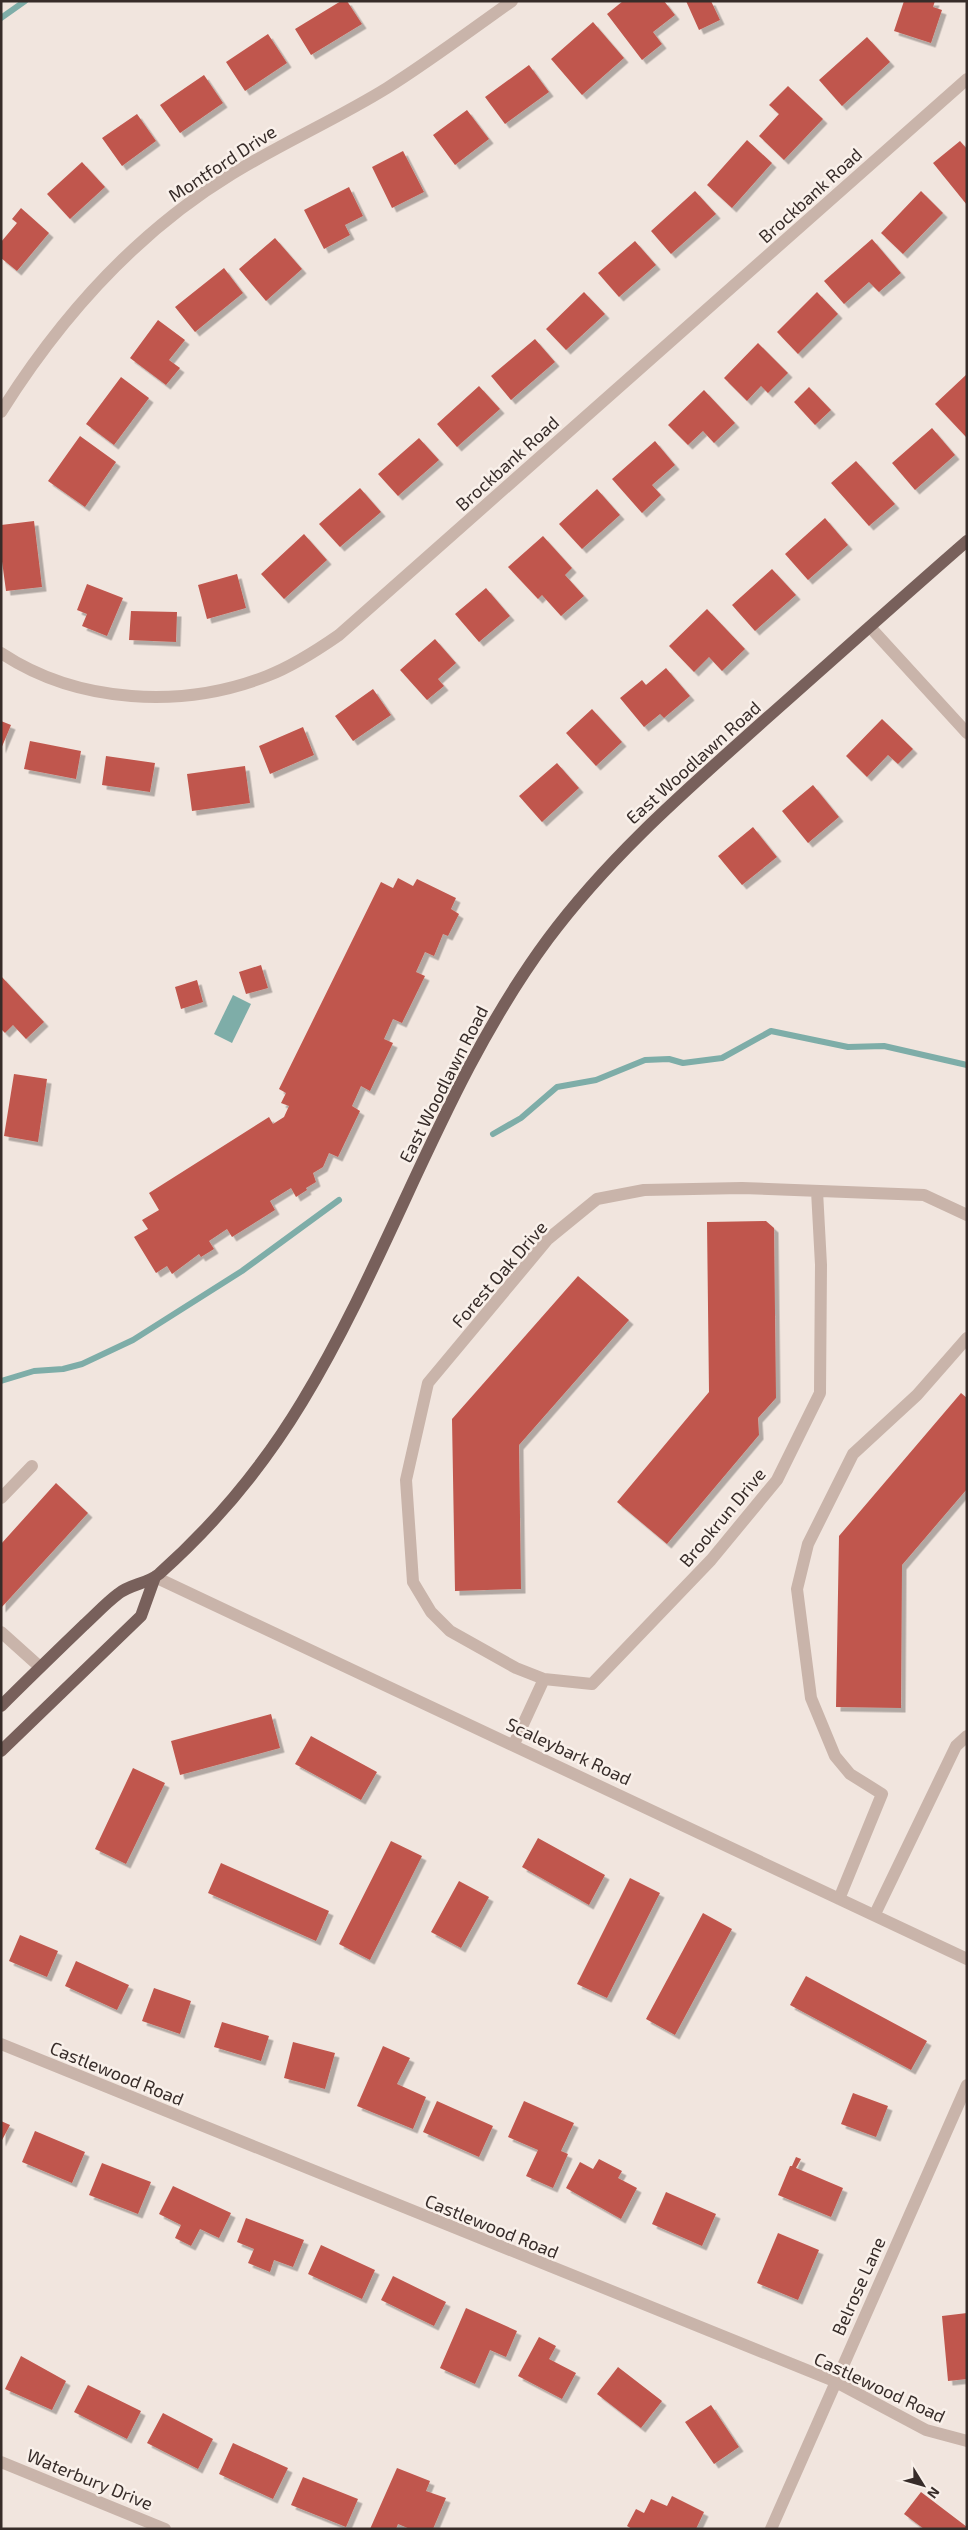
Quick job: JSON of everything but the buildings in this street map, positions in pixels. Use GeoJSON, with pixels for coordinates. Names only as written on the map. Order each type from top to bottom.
{"type":"FeatureCollection","features":[{"type":"Feature","properties":{"kind":"main road","name":"East Woodlawn Road"},"geometry":{"type":"LineString","coordinates":[[1,1751],[141,1616],[155,1577],[233,1496],[269,1451],[301,1403],[346,1325],[456,1088],[504,1003],[547,940],[614,860],[668,806],[967,541]]}},
{"type":"Feature","properties":{"kind":"main road","name":"East Woodlawn Road"},"geometry":{"type":"LineString","coordinates":[[1,1706],[120,1591],[155,1577]]}},
{"type":"Feature","properties":{"kind":"street","name":"Montford Drive"},"geometry":{"type":"LineString","coordinates":[[1,412],[22,378],[64,323],[96,288],[146,239],[176,214],[230,175],[288,141],[387,88],[512,1]]}},
{"type":"Feature","properties":{"kind":"street","name":"Brockbank Road"},"geometry":{"type":"LineString","coordinates":[[1,653],[40,673],[62,681],[105,692],[142,697],[185,696],[227,689],[268,676],[305,658],[339,635],[967,79]]}},
{"type":"Feature","properties":{"kind":"street"},"geometry":{"type":"LineString","coordinates":[[870,627],[967,733]]}},
{"type":"Feature","properties":{"kind":"street","name":"Forest Oak Drive"},"geometry":{"type":"LineString","coordinates":[[544,1679],[516,1668],[450,1631],[431,1612],[413,1582],[406,1480],[428,1383],[548,1239],[597,1198],[644,1190],[742,1188],[924,1195],[967,1214]]}},
{"type":"Feature","properties":{"kind":"street","name":"Brookrun Drive"},"geometry":{"type":"LineString","coordinates":[[544,1679],[592,1684],[711,1560],[778,1480],[820,1393],[821,1265],[817,1191]]}},
{"type":"Feature","properties":{"kind":"street"},"geometry":{"type":"LineString","coordinates":[[839,1899],[882,1794],[850,1774],[835,1756],[811,1698],[797,1589],[808,1544],[853,1454],[917,1395],[967,1338]]}},
{"type":"Feature","properties":{"kind":"street"},"geometry":{"type":"LineString","coordinates":[[1,1498],[32,1466]]}},
{"type":"Feature","properties":{"kind":"street","name":"Scaleybark Road"},"geometry":{"type":"LineString","coordinates":[[155,1577],[514,1744],[967,1959]]}},
{"type":"Feature","properties":{"kind":"street"},"geometry":{"type":"LineString","coordinates":[[1,1632],[40,1667]]}},
{"type":"Feature","properties":{"kind":"street"},"geometry":{"type":"LineString","coordinates":[[514,1744],[544,1679]]}},
{"type":"Feature","properties":{"kind":"street"},"geometry":{"type":"LineString","coordinates":[[875,1914],[956,1746],[967,1736]]}},
{"type":"Feature","properties":{"kind":"street","name":"Castlewood Road"},"geometry":{"type":"LineString","coordinates":[[1,2044],[789,2365],[834,2381],[926,2430],[967,2441]]}},
{"type":"Feature","properties":{"kind":"street","name":"Belrose Lane"},"geometry":{"type":"LineString","coordinates":[[771,2529],[834,2381],[967,2085]]}},
{"type":"Feature","properties":{"kind":"street","name":"Waterbury Drive"},"geometry":{"type":"LineString","coordinates":[[1,2462],[165,2529]]}},
{"type":"Feature","properties":{"kind":"water"},"geometry":{"type":"Polygon","coordinates":[[[233,995],[251,1004],[232,1043],[214,1034],[233,995]]]}},
{"type":"Feature","properties":{"kind":"waterway"},"geometry":{"type":"LineString","coordinates":[[1,18],[25,1]]}},
{"type":"Feature","properties":{"kind":"waterway"},"geometry":{"type":"LineString","coordinates":[[493,1134],[521,1118],[557,1087],[596,1080],[645,1060],[669,1059],[683,1063],[722,1058],[771,1031],[848,1047],[884,1046],[967,1065]]}},
{"type":"Feature","properties":{"kind":"waterway"},"geometry":{"type":"LineString","coordinates":[[1,1381],[34,1371],[63,1369],[82,1364],[133,1340],[242,1271],[339,1200]]}}]}
